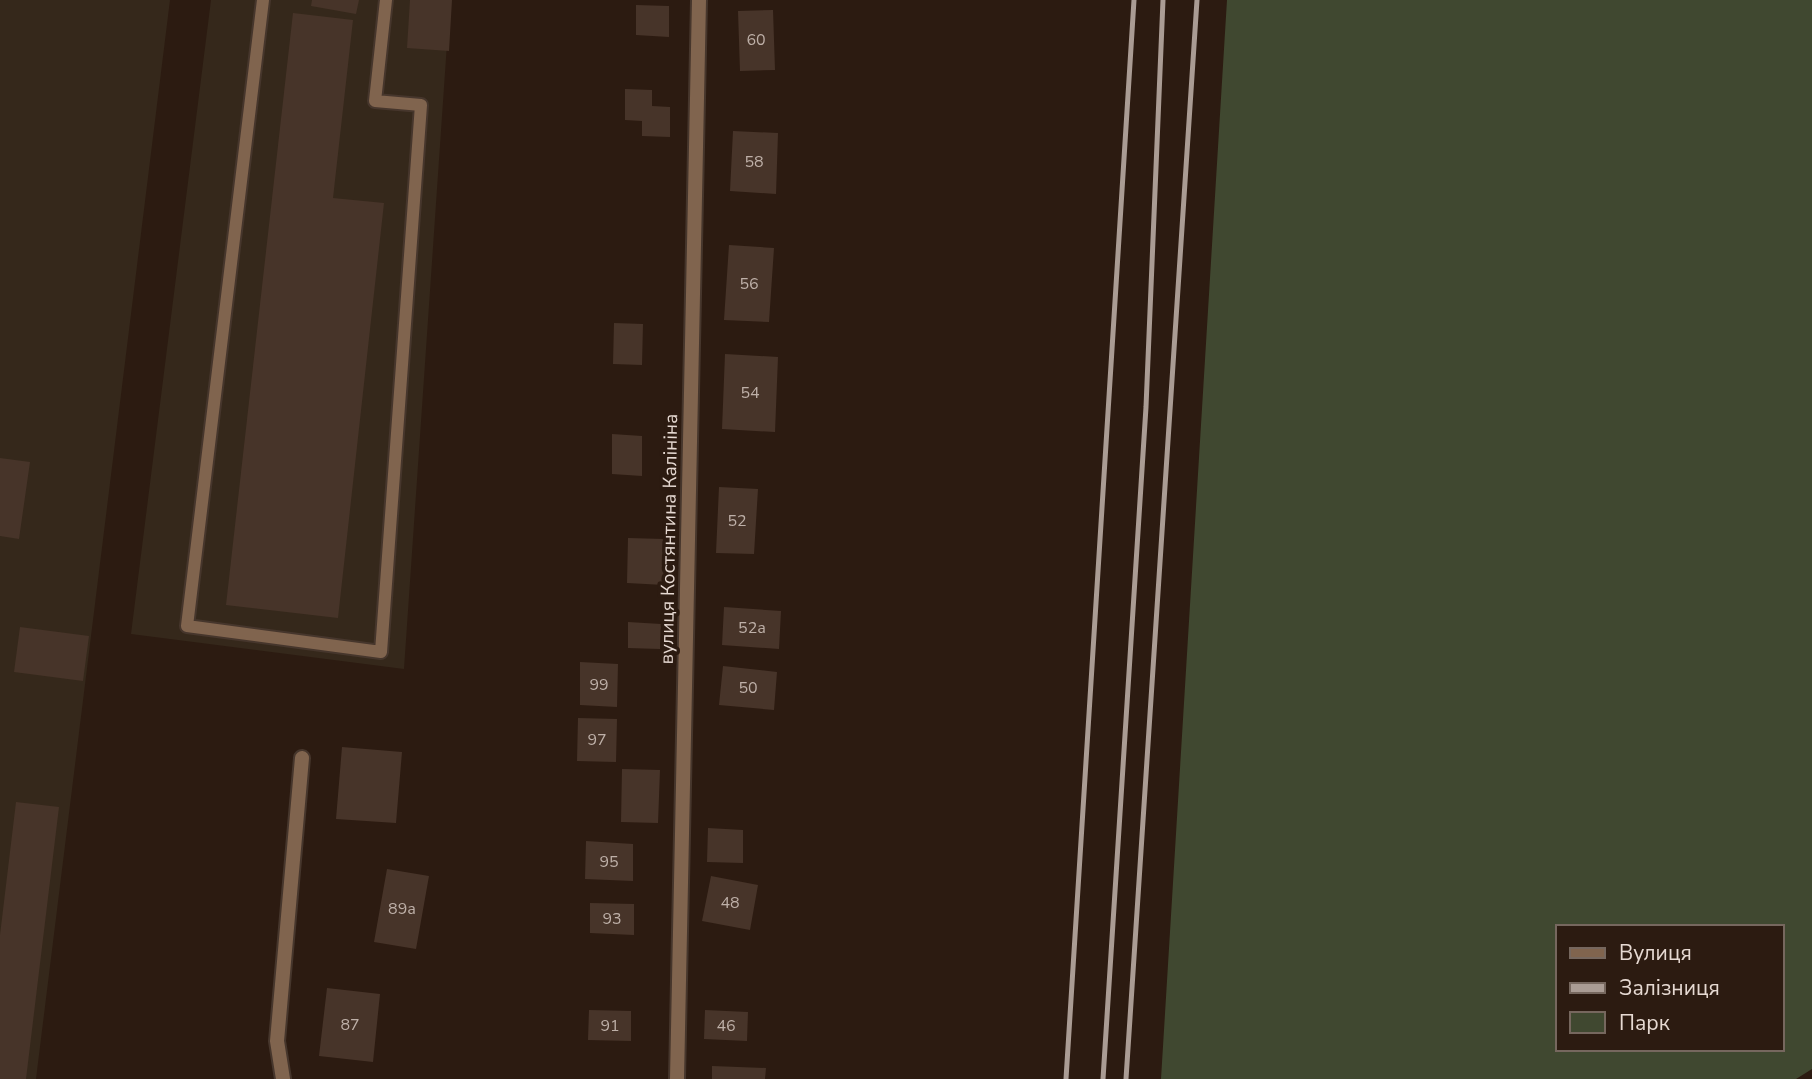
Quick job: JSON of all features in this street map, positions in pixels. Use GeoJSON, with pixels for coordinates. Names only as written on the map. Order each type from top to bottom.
{"type":"FeatureCollection","features":[{"type":"Feature","properties":{"kind":"street","name":"вулиця Костянтина Калініна"},"geometry":{"type":"LineString","coordinates":[[677,1079],[699,0]]}},
{"type":"Feature","properties":{"kind":"street"},"geometry":{"type":"LineString","coordinates":[[283,1079],[278,1041],[302,758]]}},
{"type":"Feature","properties":{"kind":"lane"},"geometry":{"type":"LineString","coordinates":[[262,0],[187,626],[381,652],[421,105],[375,101],[386,0]]}},
{"type":"Feature","properties":{"kind":"shaded area"},"geometry":{"type":"Polygon","coordinates":[[[0,0],[170,0],[36,1079],[0,1079],[0,0]]]}},
{"type":"Feature","properties":{"kind":"shaded area"},"geometry":{"type":"Polygon","coordinates":[[[211,0],[450,0],[404,669],[131,634],[211,0]]]}},
{"type":"Feature","properties":{"kind":"green space"},"geometry":{"type":"Polygon","coordinates":[[[1227,0],[1812,0],[1812,1069],[1796,1079],[1161,1079],[1227,0]]]}},
{"type":"Feature","properties":{"kind":"building"},"geometry":{"type":"Polygon","coordinates":[[[312,0],[359,0],[356,14],[311,6],[312,0]]]}},
{"type":"Feature","properties":{"kind":"building"},"geometry":{"type":"Polygon","coordinates":[[[410,0],[452,0],[449,51],[407,48],[410,0]]]}},
{"type":"Feature","properties":{"kind":"building"},"geometry":{"type":"Polygon","coordinates":[[[636,5],[669,6],[669,37],[636,35],[636,5]]]}},
{"type":"Feature","properties":{"kind":"building"},"geometry":{"type":"Polygon","coordinates":[[[773,10],[775,70],[740,71],[738,11],[773,10]]]}},
{"type":"Feature","properties":{"kind":"building"},"geometry":{"type":"Polygon","coordinates":[[[293,13],[353,20],[333,198],[384,203],[338,618],[226,605],[293,13]]]}},
{"type":"Feature","properties":{"kind":"building"},"geometry":{"type":"Polygon","coordinates":[[[625,89],[652,90],[652,106],[670,107],[670,137],[642,136],[642,121],[625,120],[625,89]]]}},
{"type":"Feature","properties":{"kind":"building"},"geometry":{"type":"Polygon","coordinates":[[[733,131],[778,133],[776,194],[730,191],[733,131]]]}},
{"type":"Feature","properties":{"kind":"building"},"geometry":{"type":"Polygon","coordinates":[[[729,245],[774,248],[769,322],[724,320],[729,245]]]}},
{"type":"Feature","properties":{"kind":"building"},"geometry":{"type":"Polygon","coordinates":[[[614,323],[643,324],[642,365],[613,364],[614,323]]]}},
{"type":"Feature","properties":{"kind":"building"},"geometry":{"type":"Polygon","coordinates":[[[725,354],[778,357],[775,432],[722,429],[725,354]]]}},
{"type":"Feature","properties":{"kind":"building"},"geometry":{"type":"Polygon","coordinates":[[[612,434],[642,436],[642,476],[612,474],[612,434]]]}},
{"type":"Feature","properties":{"kind":"building"},"geometry":{"type":"Polygon","coordinates":[[[0,458],[30,462],[19,539],[0,536],[0,458]]]}},
{"type":"Feature","properties":{"kind":"building"},"geometry":{"type":"Polygon","coordinates":[[[719,487],[758,489],[754,554],[716,553],[719,487]]]}},
{"type":"Feature","properties":{"kind":"building"},"geometry":{"type":"Polygon","coordinates":[[[628,538],[664,539],[664,585],[627,583],[628,538]]]}},
{"type":"Feature","properties":{"kind":"building"},"geometry":{"type":"Polygon","coordinates":[[[724,607],[781,611],[779,649],[722,645],[724,607]]]}},
{"type":"Feature","properties":{"kind":"building"},"geometry":{"type":"Polygon","coordinates":[[[628,622],[661,624],[660,649],[628,648],[628,622]]]}},
{"type":"Feature","properties":{"kind":"building"},"geometry":{"type":"Polygon","coordinates":[[[20,627],[89,636],[83,681],[14,672],[20,627]]]}},
{"type":"Feature","properties":{"kind":"building"},"geometry":{"type":"Polygon","coordinates":[[[580,662],[618,664],[617,707],[580,705],[580,662]]]}},
{"type":"Feature","properties":{"kind":"building"},"geometry":{"type":"Polygon","coordinates":[[[723,666],[777,672],[774,710],[719,705],[723,666]]]}},
{"type":"Feature","properties":{"kind":"building"},"geometry":{"type":"Polygon","coordinates":[[[578,718],[617,719],[616,762],[577,761],[578,718]]]}},
{"type":"Feature","properties":{"kind":"building"},"geometry":{"type":"Polygon","coordinates":[[[342,747],[402,752],[396,823],[336,819],[342,747]]]}},
{"type":"Feature","properties":{"kind":"building"},"geometry":{"type":"Polygon","coordinates":[[[622,769],[660,770],[658,823],[621,822],[622,769]]]}},
{"type":"Feature","properties":{"kind":"building"},"geometry":{"type":"Polygon","coordinates":[[[16,802],[59,807],[26,1079],[0,1079],[0,935],[16,802]]]}},
{"type":"Feature","properties":{"kind":"building"},"geometry":{"type":"Polygon","coordinates":[[[708,828],[743,830],[743,863],[707,862],[708,828]]]}},
{"type":"Feature","properties":{"kind":"building"},"geometry":{"type":"Polygon","coordinates":[[[586,841],[633,844],[633,881],[585,879],[586,841]]]}},
{"type":"Feature","properties":{"kind":"building"},"geometry":{"type":"Polygon","coordinates":[[[387,869],[429,876],[416,949],[374,942],[387,869]]]}},
{"type":"Feature","properties":{"kind":"building"},"geometry":{"type":"Polygon","coordinates":[[[711,876],[758,885],[750,930],[702,921],[711,876]]]}},
{"type":"Feature","properties":{"kind":"building"},"geometry":{"type":"Polygon","coordinates":[[[590,903],[634,904],[634,935],[590,933],[590,903]]]}},
{"type":"Feature","properties":{"kind":"building"},"geometry":{"type":"Polygon","coordinates":[[[327,988],[380,994],[373,1062],[319,1056],[327,988]]]}},
{"type":"Feature","properties":{"kind":"building"},"geometry":{"type":"Polygon","coordinates":[[[589,1010],[631,1011],[631,1041],[588,1040],[589,1010]]]}},
{"type":"Feature","properties":{"kind":"building"},"geometry":{"type":"Polygon","coordinates":[[[705,1010],[748,1012],[747,1041],[704,1039],[705,1010]]]}},
{"type":"Feature","properties":{"kind":"building"},"geometry":{"type":"Polygon","coordinates":[[[712,1066],[766,1068],[765,1079],[712,1079],[712,1066]]]}},
{"type":"Feature","properties":{"kind":"railway"},"geometry":{"type":"LineString","coordinates":[[1066,1079],[1134,0]]}},
{"type":"Feature","properties":{"kind":"railway"},"geometry":{"type":"LineString","coordinates":[[1103,1079],[1146,407],[1163,0]]}},
{"type":"Feature","properties":{"kind":"railway"},"geometry":{"type":"LineString","coordinates":[[1126,1079],[1197,0]]}}]}
